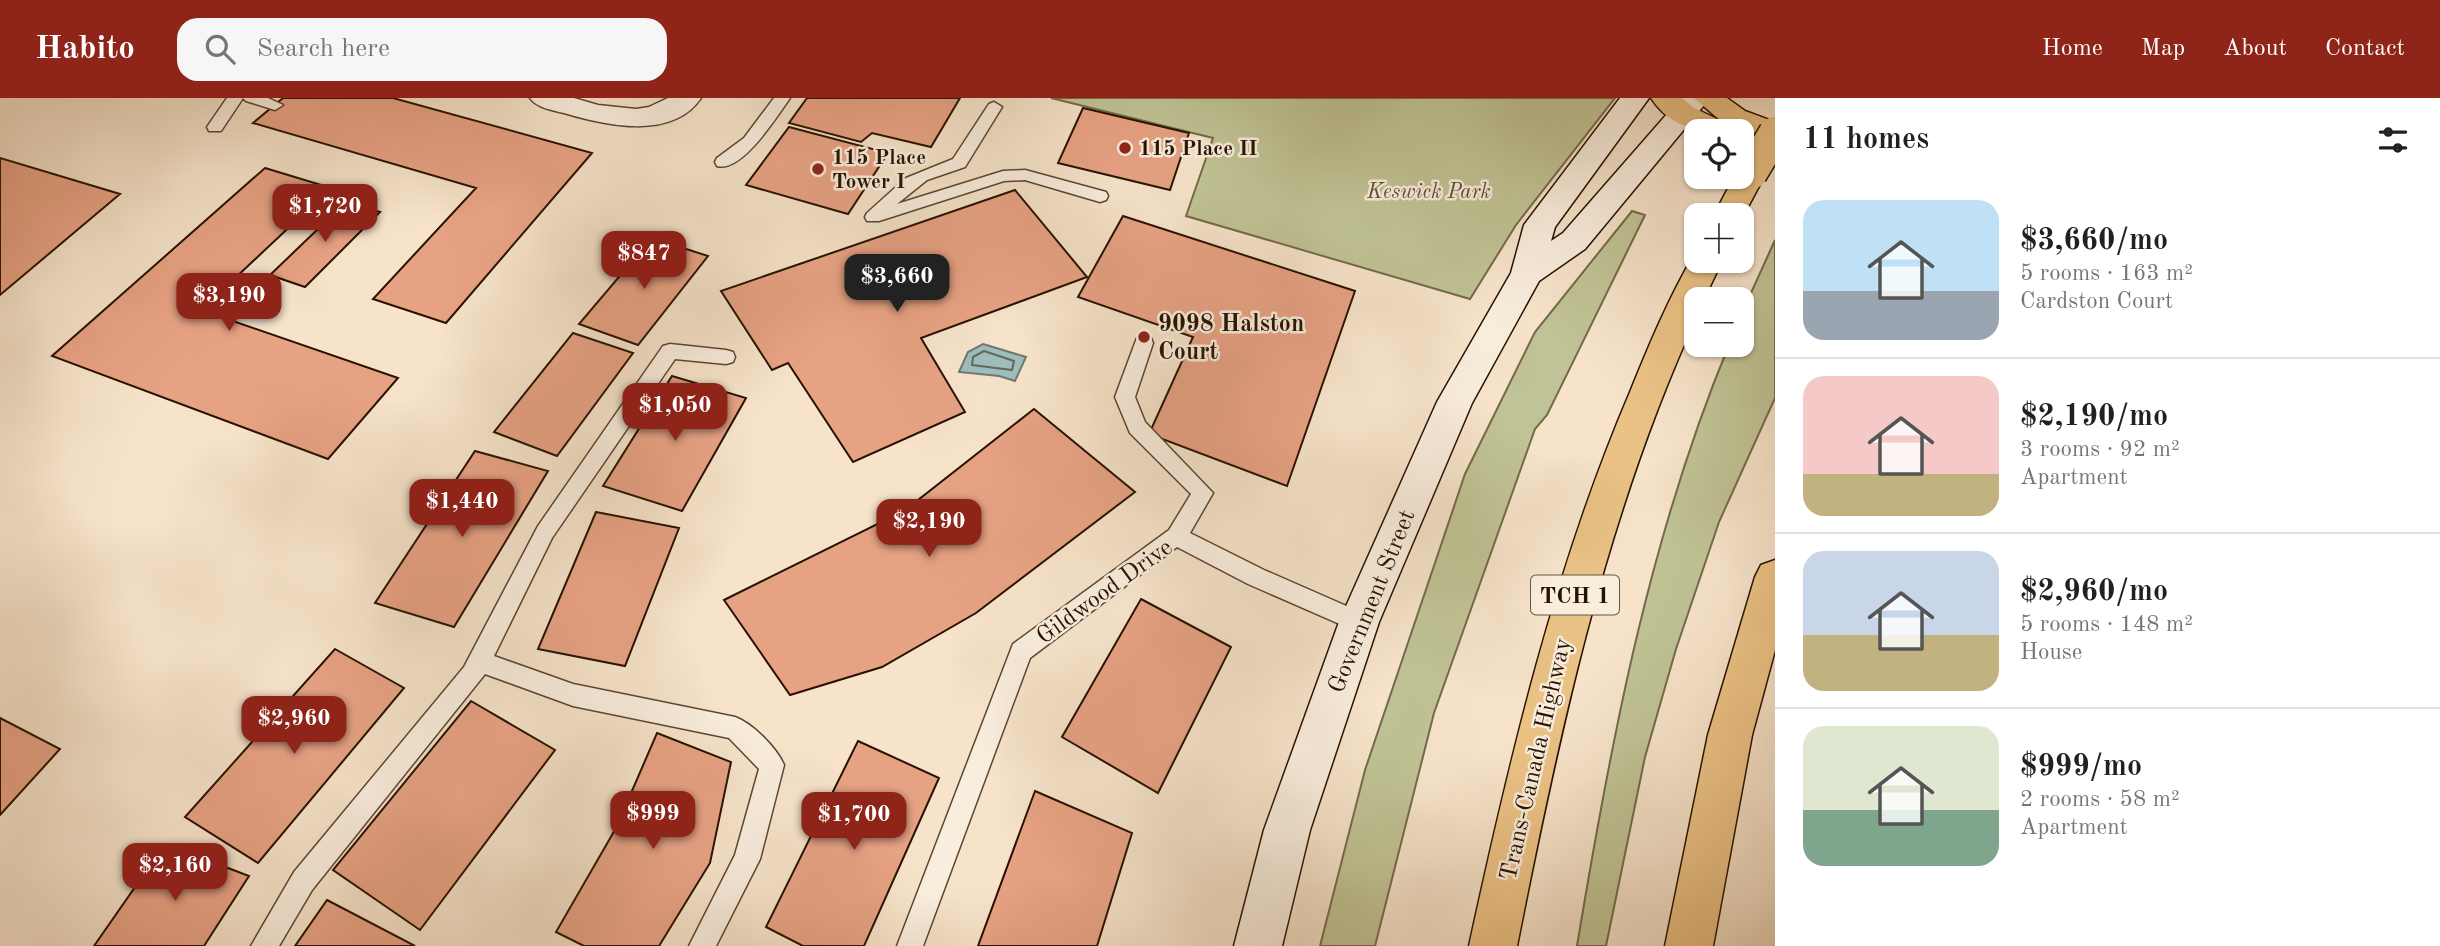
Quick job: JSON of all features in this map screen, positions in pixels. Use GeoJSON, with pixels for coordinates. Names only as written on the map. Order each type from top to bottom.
{"type":"FeatureCollection","features":[{"type":"Feature","properties":{"kind":"highway"},"geometry":{"type":"LineString","coordinates":[[1688,102],[1706,119]]}},
{"type":"Feature","properties":{"kind":"highway"},"geometry":{"type":"LineString","coordinates":[[1688,102],[1775,133],[1735,203]]}},
{"type":"Feature","properties":{"kind":"highway"},"geometry":{"type":"LineString","coordinates":[[1754,144],[1775,150]]}},
{"type":"Feature","properties":{"kind":"highway","name":"Trans-Canada Highway"},"geometry":{"type":"LineString","coordinates":[[1493,946],[1527,778],[1552,676],[1583,568],[1647,391],[1701,273]]}},
{"type":"Feature","properties":{"kind":"highway"},"geometry":{"type":"LineString","coordinates":[[1689,946],[1730,735],[1775,577]]}},
{"type":"Feature","properties":{"kind":"street"},"geometry":{"type":"LineString","coordinates":[[544,98],[620,118],[658,115],[687,98]]}},
{"type":"Feature","properties":{"kind":"street","name":"Government Street"},"geometry":{"type":"LineString","coordinates":[[1258,946],[1287,830],[1359,622],[1455,402],[1527,273],[1540,225],[1635,98]]}},
{"type":"Feature","properties":{"kind":"street","name":"Government Street"},"geometry":{"type":"LineString","coordinates":[[1527,273],[1574,242],[1688,102]]}},
{"type":"Feature","properties":{"kind":"lane"},"geometry":{"type":"LineString","coordinates":[[215,127],[235,98]]}},
{"type":"Feature","properties":{"kind":"lane"},"geometry":{"type":"LineString","coordinates":[[251,98],[275,105]]}},
{"type":"Feature","properties":{"kind":"lane"},"geometry":{"type":"LineString","coordinates":[[723,162],[750,142],[782,98]]}},
{"type":"Feature","properties":{"kind":"lane"},"geometry":{"type":"LineString","coordinates":[[994,107],[959,163],[930,171],[906,184],[873,218],[1003,176],[1025,175],[1100,195]]}},
{"type":"Feature","properties":{"kind":"lane"},"geometry":{"type":"LineString","coordinates":[[1144,343],[1125,397],[1137,427],[1203,493],[1176,536]]}},
{"type":"Feature","properties":{"kind":"lane"},"geometry":{"type":"LineString","coordinates":[[264,946],[303,881],[472,674],[545,532],[670,351],[726,357]]}},
{"type":"Feature","properties":{"kind":"lane","name":"Gildwood Drive"},"geometry":{"type":"LineString","coordinates":[[910,946],[1021,651],[1176,536],[1255,577],[1359,622]]}},
{"type":"Feature","properties":{"kind":"lane"},"geometry":{"type":"LineString","coordinates":[[479,662],[573,695],[735,728],[772,765],[747,859],[702,946]]}},
{"type":"Feature","properties":{"kind":"green space","name":"Keswick Park"},"geometry":{"type":"Polygon","coordinates":[[[1051,98],[1615,98],[1516,225],[1470,299],[1186,216],[1213,138],[1051,98]]]}},
{"type":"Feature","properties":{"kind":"green space"},"geometry":{"type":"Polygon","coordinates":[[[1632,211],[1645,215],[1547,415],[1535,429],[1434,713],[1375,946],[1320,946],[1365,770],[1465,474],[1535,332],[1632,211]]]}},
{"type":"Feature","properties":{"kind":"green space"},"geometry":{"type":"Polygon","coordinates":[[[1775,240],[1775,398],[1719,522],[1676,649],[1645,757],[1606,946],[1577,946],[1619,717],[1655,566],[1676,492],[1724,357],[1754,357],[1754,287],[1775,240]]]}},
{"type":"Feature","properties":{"kind":"water"},"geometry":{"type":"Polygon","coordinates":[[[983,344],[1026,357],[1015,381],[999,376],[959,372],[968,352],[983,344]]]}},
{"type":"Feature","properties":{"kind":"building"},"geometry":{"type":"Polygon","coordinates":[[[283,98],[393,98],[592,153],[446,323],[373,299],[476,188],[253,123],[283,98]]]}},
{"type":"Feature","properties":{"kind":"building"},"geometry":{"type":"Polygon","coordinates":[[[807,98],[960,98],[931,147],[872,133],[861,142],[789,123],[807,98]]]}},
{"type":"Feature","properties":{"kind":"building","name":"115 Place II"},"geometry":{"type":"Polygon","coordinates":[[[1083,108],[1189,133],[1170,190],[1058,163],[1083,108]]]}},
{"type":"Feature","properties":{"kind":"building","name":"115 Place Tower I"},"geometry":{"type":"Polygon","coordinates":[[[789,127],[888,153],[848,214],[746,185],[789,127]]]}},
{"type":"Feature","properties":{"kind":"building"},"geometry":{"type":"Polygon","coordinates":[[[0,158],[120,194],[0,295],[0,158]]]}},
{"type":"Feature","properties":{"kind":"building"},"geometry":{"type":"Polygon","coordinates":[[[265,168],[331,188],[201,310],[398,378],[328,459],[52,356],[265,168]]]}},
{"type":"Feature","properties":{"kind":"building"},"geometry":{"type":"Polygon","coordinates":[[[1015,190],[1087,277],[921,338],[965,412],[853,462],[788,363],[772,370],[721,291],[1015,190]]]}},
{"type":"Feature","properties":{"kind":"building"},"geometry":{"type":"Polygon","coordinates":[[[346,202],[380,212],[305,287],[270,275],[346,202]]]}},
{"type":"Feature","properties":{"kind":"building"},"geometry":{"type":"Polygon","coordinates":[[[1123,216],[1355,291],[1287,486],[1149,434],[1193,337],[1078,297],[1123,216]]]}},
{"type":"Feature","properties":{"kind":"building"},"geometry":{"type":"Polygon","coordinates":[[[652,238],[708,256],[638,345],[579,324],[652,238]]]}},
{"type":"Feature","properties":{"kind":"building"},"geometry":{"type":"Polygon","coordinates":[[[573,333],[633,353],[557,456],[494,432],[573,333]]]}},
{"type":"Feature","properties":{"kind":"building"},"geometry":{"type":"Polygon","coordinates":[[[672,376],[746,398],[682,511],[603,486],[672,376]]]}},
{"type":"Feature","properties":{"kind":"building"},"geometry":{"type":"Polygon","coordinates":[[[1034,409],[1135,492],[976,613],[882,667],[790,695],[724,600],[904,511],[1034,409]]]}},
{"type":"Feature","properties":{"kind":"building"},"geometry":{"type":"Polygon","coordinates":[[[475,451],[548,471],[454,627],[375,603],[475,451]]]}},
{"type":"Feature","properties":{"kind":"building"},"geometry":{"type":"Polygon","coordinates":[[[596,512],[679,528],[625,666],[538,649],[596,512]]]}},
{"type":"Feature","properties":{"kind":"building"},"geometry":{"type":"Polygon","coordinates":[[[1141,599],[1231,647],[1158,793],[1062,737],[1141,599]]]}},
{"type":"Feature","properties":{"kind":"building"},"geometry":{"type":"Polygon","coordinates":[[[335,649],[404,688],[258,863],[185,817],[335,649]]]}},
{"type":"Feature","properties":{"kind":"building"},"geometry":{"type":"Polygon","coordinates":[[[471,701],[555,750],[420,930],[333,870],[471,701]]]}},
{"type":"Feature","properties":{"kind":"building"},"geometry":{"type":"Polygon","coordinates":[[[0,718],[60,749],[0,815],[0,718]]]}},
{"type":"Feature","properties":{"kind":"building"},"geometry":{"type":"Polygon","coordinates":[[[657,733],[731,762],[710,863],[659,946],[584,946],[556,932],[616,828],[657,733]]]}},
{"type":"Feature","properties":{"kind":"building"},"geometry":{"type":"Polygon","coordinates":[[[858,741],[939,778],[864,946],[803,946],[766,927],[858,741]]]}},
{"type":"Feature","properties":{"kind":"building"},"geometry":{"type":"Polygon","coordinates":[[[1035,791],[1132,833],[1097,946],[978,946],[1035,791]]]}},
{"type":"Feature","properties":{"kind":"building"},"geometry":{"type":"Polygon","coordinates":[[[165,844],[249,876],[204,946],[94,946],[165,844]]]}},
{"type":"Feature","properties":{"kind":"building"},"geometry":{"type":"Polygon","coordinates":[[[327,900],[415,946],[295,946],[327,900]]]}},
{"type":"Feature","properties":{"kind":"place","name":"115 Place II"},"geometry":{"type":"Point","coordinates":[1125,148]}},
{"type":"Feature","properties":{"kind":"place","name":"115 Place Tower I"},"geometry":{"type":"Point","coordinates":[818,169]}},
{"type":"Feature","properties":{"kind":"place","name":"9098 Halston Court"},"geometry":{"type":"Point","coordinates":[1144,337]}}]}
